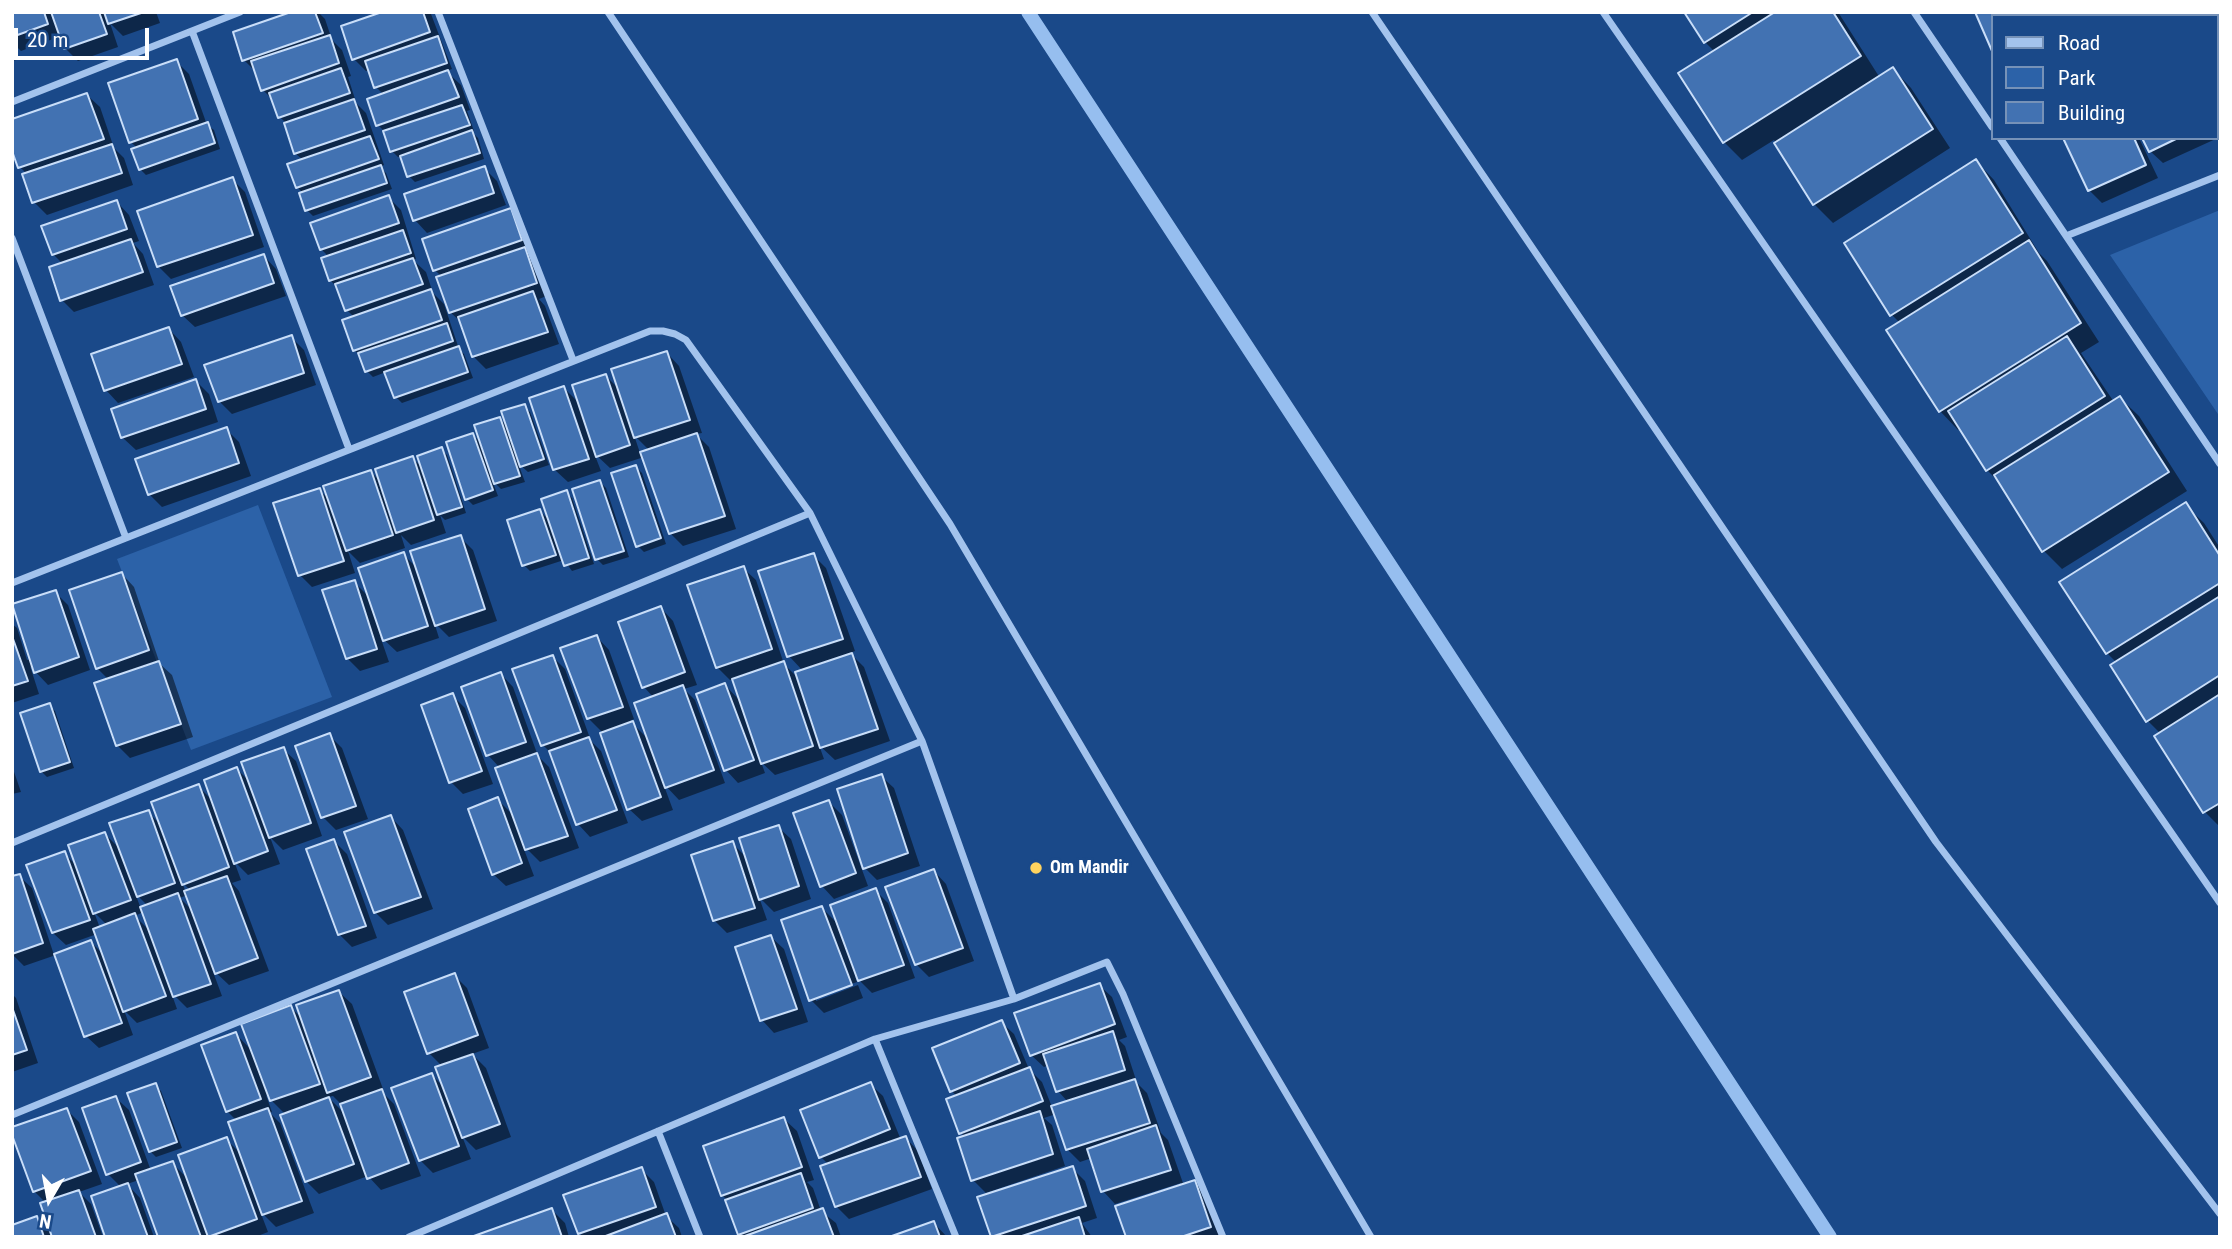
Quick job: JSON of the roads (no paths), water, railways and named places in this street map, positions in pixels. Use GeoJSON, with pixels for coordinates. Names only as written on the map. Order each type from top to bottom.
{"type":"FeatureCollection","features":[{"type":"Feature","properties":{"kind":"street"},"geometry":{"type":"LineString","coordinates":[[12,102],[240,12]]}},
{"type":"Feature","properties":{"kind":"street"},"geometry":{"type":"LineString","coordinates":[[438,12],[573,360]]}},
{"type":"Feature","properties":{"kind":"street"},"geometry":{"type":"LineString","coordinates":[[608,12],[950,524],[1371,1237]]}},
{"type":"Feature","properties":{"kind":"street"},"geometry":{"type":"LineString","coordinates":[[1372,12],[1936,842],[2220,1214]]}},
{"type":"Feature","properties":{"kind":"street"},"geometry":{"type":"LineString","coordinates":[[1603,12],[2220,903]]}},
{"type":"Feature","properties":{"kind":"street"},"geometry":{"type":"LineString","coordinates":[[1914,12],[1990,124]]}},
{"type":"Feature","properties":{"kind":"street"},"geometry":{"type":"LineString","coordinates":[[192,30],[349,449]]}},
{"type":"Feature","properties":{"kind":"street"},"geometry":{"type":"LineString","coordinates":[[2001,140],[2220,464]]}},
{"type":"Feature","properties":{"kind":"street"},"geometry":{"type":"LineString","coordinates":[[2066,236],[2220,175]]}},
{"type":"Feature","properties":{"kind":"street"},"geometry":{"type":"LineString","coordinates":[[12,238],[126,538]]}},
{"type":"Feature","properties":{"kind":"street"},"geometry":{"type":"LineString","coordinates":[[12,583],[650,331],[675,334],[686,340],[810,513],[922,741],[1014,999]]}},
{"type":"Feature","properties":{"kind":"street"},"geometry":{"type":"LineString","coordinates":[[12,843],[810,513]]}},
{"type":"Feature","properties":{"kind":"street"},"geometry":{"type":"LineString","coordinates":[[12,1115],[922,741]]}},
{"type":"Feature","properties":{"kind":"street"},"geometry":{"type":"LineString","coordinates":[[409,1237],[429,1233],[658,1131],[875,1039],[1014,999],[1107,962],[1128,1006],[1223,1237]]}},
{"type":"Feature","properties":{"kind":"street"},"geometry":{"type":"LineString","coordinates":[[875,1039],[956,1237]]}},
{"type":"Feature","properties":{"kind":"street"},"geometry":{"type":"LineString","coordinates":[[658,1131],[700,1237]]}},
{"type":"Feature","properties":{"kind":"waterway"},"geometry":{"type":"LineString","coordinates":[[1028,12],[1830,1237]]}},
{"type":"Feature","properties":{"kind":"place","name":"Om Mandir"},"geometry":{"type":"Point","coordinates":[1036,868]}}]}
